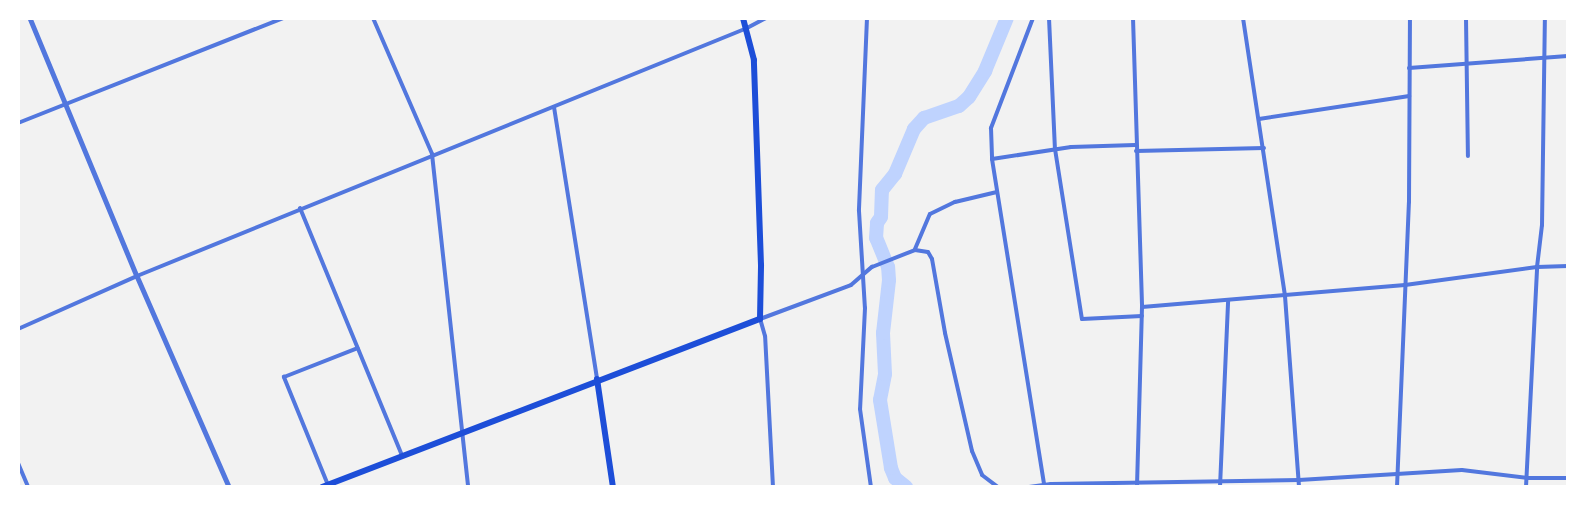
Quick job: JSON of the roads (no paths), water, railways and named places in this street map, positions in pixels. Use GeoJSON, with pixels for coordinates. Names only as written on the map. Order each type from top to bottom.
{"type":"FeatureCollection","features":[{"type":"Feature","properties":{"kind":"main road"},"geometry":{"type":"LineString","coordinates":[[325,486],[597,379],[760,319],[761,265],[754,60],[743,18]]}},
{"type":"Feature","properties":{"kind":"main road"},"geometry":{"type":"LineString","coordinates":[[597,379],[613,487]]}},
{"type":"Feature","properties":{"kind":"street"},"geometry":{"type":"LineString","coordinates":[[30,18],[137,276],[229,487]]}},
{"type":"Feature","properties":{"kind":"street"},"geometry":{"type":"LineString","coordinates":[[18,123],[283,18]]}},
{"type":"Feature","properties":{"kind":"street"},"geometry":{"type":"LineString","coordinates":[[373,18],[432,154],[468,487]]}},
{"type":"Feature","properties":{"kind":"street"},"geometry":{"type":"LineString","coordinates":[[18,329],[300,208],[554,107],[747,28],[765,18]]}},
{"type":"Feature","properties":{"kind":"street"},"geometry":{"type":"LineString","coordinates":[[867,18],[859,211],[864,273],[860,409],[872,487]]}},
{"type":"Feature","properties":{"kind":"street"},"geometry":{"type":"LineString","coordinates":[[1033,18],[991,128],[992,159],[1044,485]]}},
{"type":"Feature","properties":{"kind":"street"},"geometry":{"type":"LineString","coordinates":[[1049,18],[1054,149],[1082,319],[1142,316]]}},
{"type":"Feature","properties":{"kind":"street"},"geometry":{"type":"LineString","coordinates":[[1133,18],[1142,308],[1137,486]]}},
{"type":"Feature","properties":{"kind":"street"},"geometry":{"type":"LineString","coordinates":[[1243,18],[1286,296],[1299,487]]}},
{"type":"Feature","properties":{"kind":"street"},"geometry":{"type":"LineString","coordinates":[[1396,487],[1409,202],[1410,18]]}},
{"type":"Feature","properties":{"kind":"street"},"geometry":{"type":"LineString","coordinates":[[1466,18],[1468,156]]}},
{"type":"Feature","properties":{"kind":"street"},"geometry":{"type":"LineString","coordinates":[[1526,487],[1537,267],[1542,225],[1545,18]]}},
{"type":"Feature","properties":{"kind":"street"},"geometry":{"type":"LineString","coordinates":[[1409,68],[1568,56]]}},
{"type":"Feature","properties":{"kind":"street"},"geometry":{"type":"LineString","coordinates":[[1259,119],[1409,96]]}},
{"type":"Feature","properties":{"kind":"street"},"geometry":{"type":"LineString","coordinates":[[554,107],[597,379]]}},
{"type":"Feature","properties":{"kind":"street"},"geometry":{"type":"LineString","coordinates":[[992,159],[1054,149],[1136,145]]}},
{"type":"Feature","properties":{"kind":"street"},"geometry":{"type":"LineString","coordinates":[[1136,151],[1264,148]]}},
{"type":"Feature","properties":{"kind":"street"},"geometry":{"type":"LineString","coordinates":[[915,250],[930,214],[955,202],[997,192]]}},
{"type":"Feature","properties":{"kind":"street"},"geometry":{"type":"LineString","coordinates":[[300,208],[402,456]]}},
{"type":"Feature","properties":{"kind":"street"},"geometry":{"type":"LineString","coordinates":[[773,487],[765,336],[760,319],[851,285],[864,273],[893,257],[915,250],[928,252],[932,259],[945,333],[972,451],[982,475],[998,487]]}},
{"type":"Feature","properties":{"kind":"street"},"geometry":{"type":"LineString","coordinates":[[1142,308],[1405,285],[1537,267],[1568,266]]}},
{"type":"Feature","properties":{"kind":"street"},"geometry":{"type":"LineString","coordinates":[[1220,485],[1228,301]]}},
{"type":"Feature","properties":{"kind":"street"},"geometry":{"type":"LineString","coordinates":[[325,486],[284,377],[358,348]]}},
{"type":"Feature","properties":{"kind":"street"},"geometry":{"type":"LineString","coordinates":[[18,463],[28,487]]}},
{"type":"Feature","properties":{"kind":"street"},"geometry":{"type":"LineString","coordinates":[[1029,487],[1044,485],[1220,485],[1462,471],[1527,478],[1568,478]]}},
{"type":"Feature","properties":{"kind":"waterway"},"geometry":{"type":"LineString","coordinates":[[906,487],[895,478],[891,468],[880,400],[885,374],[883,333],[889,280],[888,267],[876,238],[877,223],[881,217],[882,190],[895,174],[914,129],[924,118],[959,106],[969,97],[985,71],[1007,18]]}}]}
